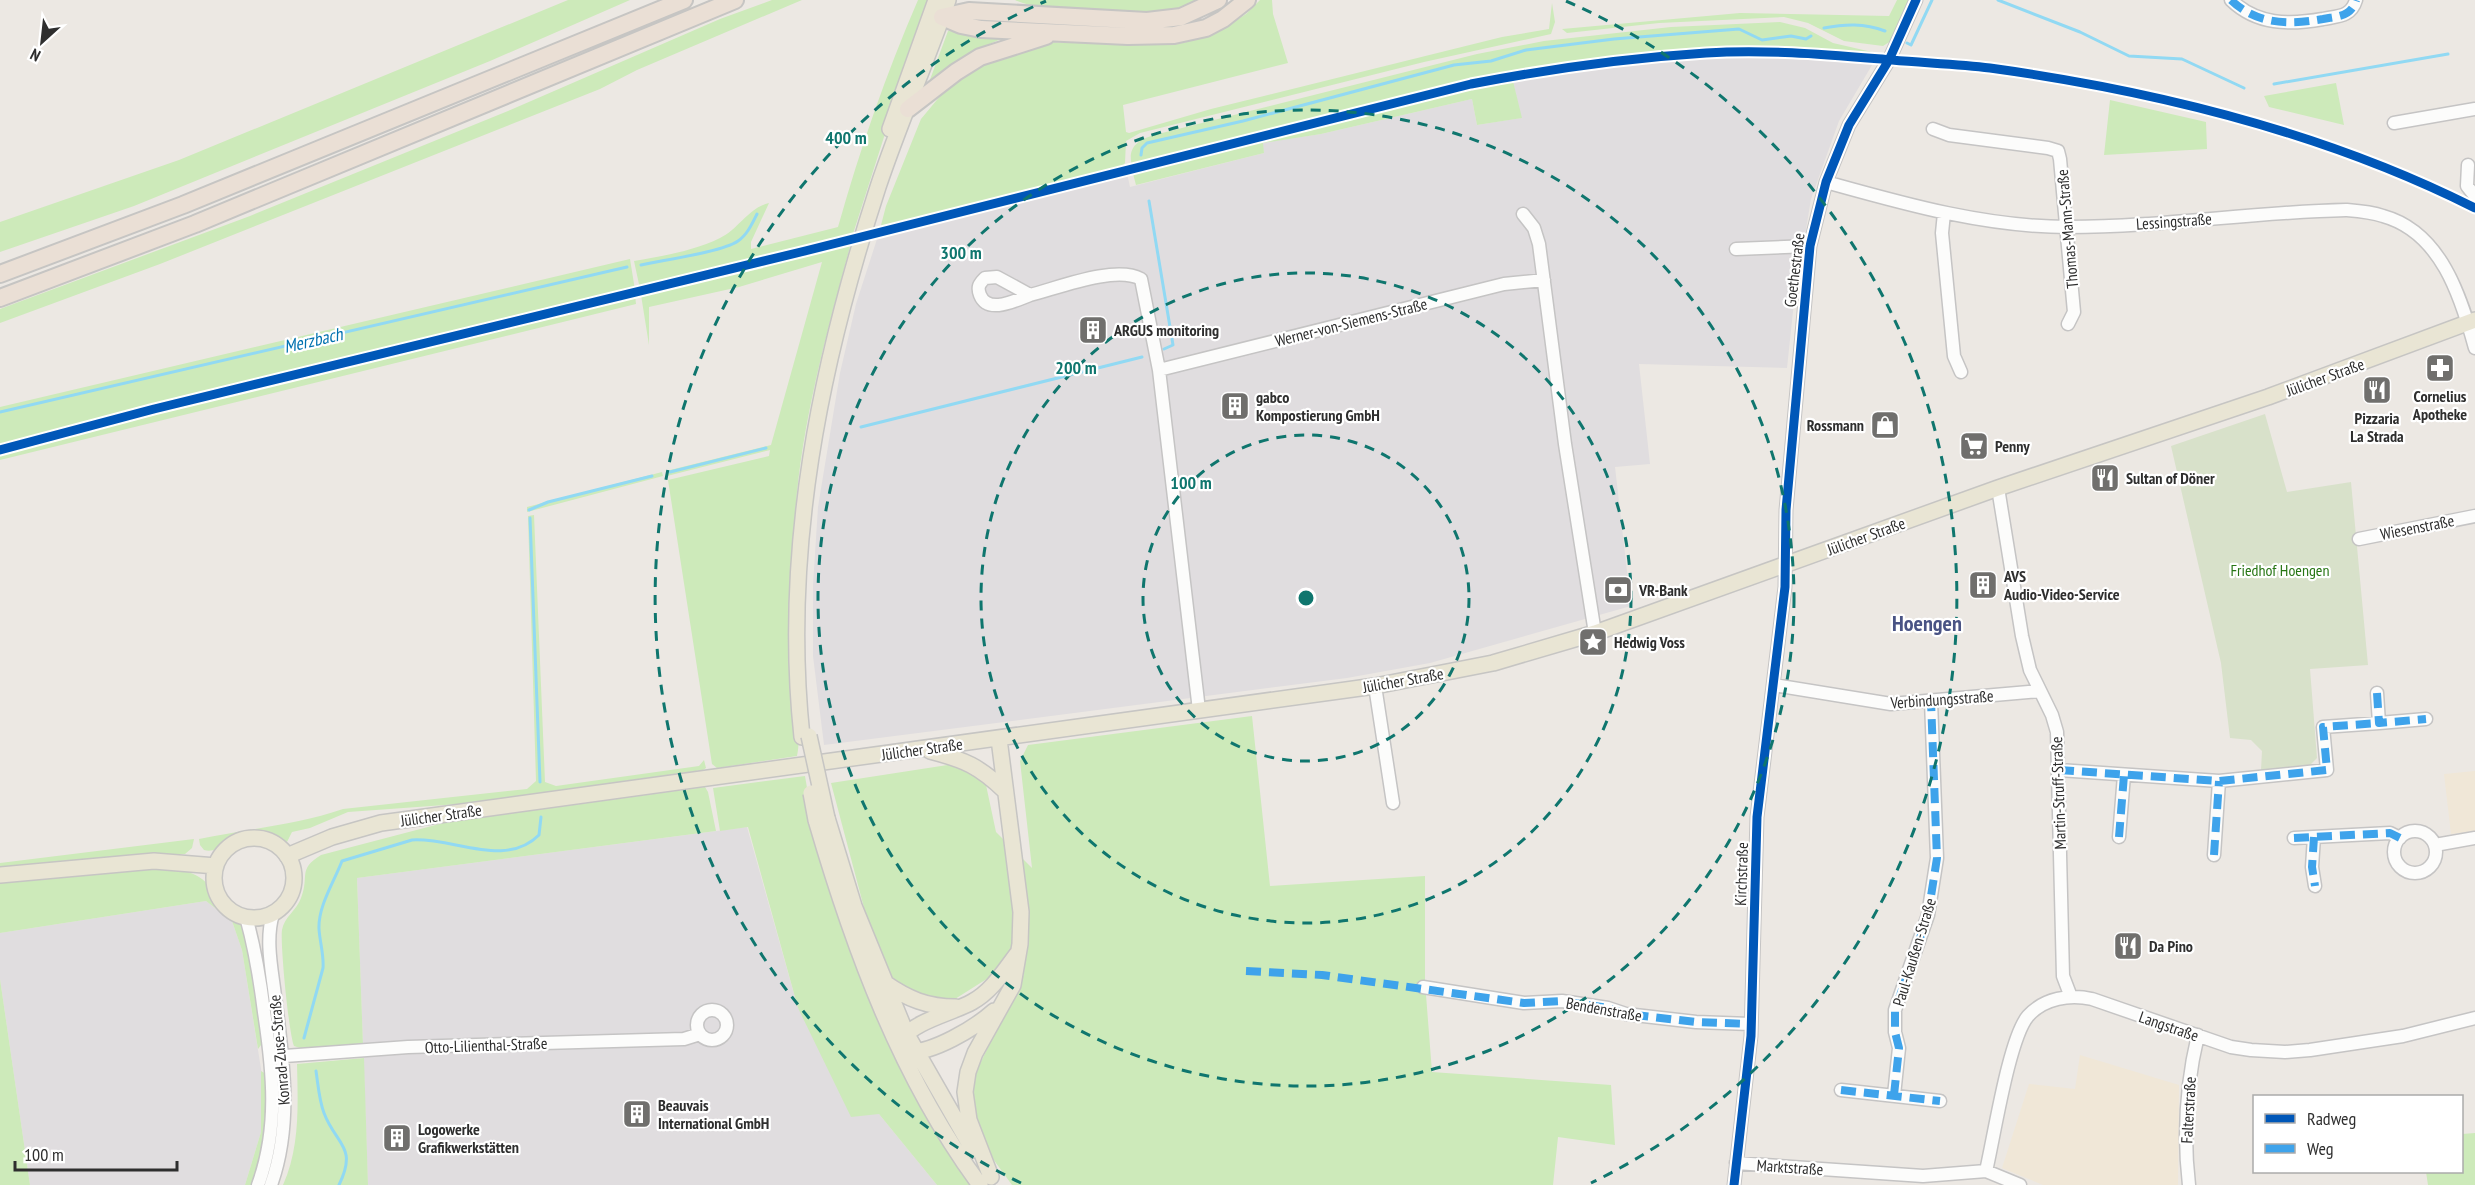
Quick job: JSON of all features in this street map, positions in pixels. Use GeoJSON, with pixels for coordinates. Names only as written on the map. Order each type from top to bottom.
{"type":"FeatureCollection","features":[{"type":"Feature","properties":{"kind":"highway"},"geometry":{"type":"LineString","coordinates":[[0,274],[183,205],[684,0]]}},
{"type":"Feature","properties":{"kind":"highway"},"geometry":{"type":"LineString","coordinates":[[0,298],[195,224],[735,0]]}},
{"type":"Feature","properties":{"kind":"highway"},"geometry":{"type":"LineString","coordinates":[[999,0],[1026,15]]}},
{"type":"Feature","properties":{"kind":"highway"},"geometry":{"type":"LineString","coordinates":[[942,17],[969,11],[1131,21],[1165,20],[1196,12],[1218,0]]}},
{"type":"Feature","properties":{"kind":"highway"},"geometry":{"type":"LineString","coordinates":[[942,17],[961,25],[981,29],[1146,36],[1185,34],[1206,28],[1223,19],[1247,0]]}},
{"type":"Feature","properties":{"kind":"highway"},"geometry":{"type":"LineString","coordinates":[[908,110],[956,72],[980,57],[1059,32]]}},
{"type":"Feature","properties":{"kind":"main road"},"geometry":{"type":"LineString","coordinates":[[879,185],[891,127],[936,0]]}},
{"type":"Feature","properties":{"kind":"main road"},"geometry":{"type":"LineString","coordinates":[[948,0],[879,185],[835,330],[813,435],[803,506],[795,618],[796,687],[821,819],[850,929],[935,1116],[989,1182]]}},
{"type":"Feature","properties":{"kind":"main road","name":"Jülicher Straße"},"geometry":{"type":"LineString","coordinates":[[287,856],[332,837],[381,823],[1375,686],[1493,663],[1595,633],[1998,488],[2268,397],[2472,322]]}},
{"type":"Feature","properties":{"kind":"main road"},"geometry":{"type":"LineString","coordinates":[[989,1182],[969,1120],[965,1092],[968,1072],[975,1053],[1013,985],[1019,951],[1021,912],[999,739]]}},
{"type":"Feature","properties":{"kind":"main road"},"geometry":{"type":"LineString","coordinates":[[923,749],[958,758],[983,770],[1005,791]]}},
{"type":"Feature","properties":{"kind":"main road"},"geometry":{"type":"LineString","coordinates":[[821,819],[885,983],[901,1043],[916,1053],[989,1182]]}},
{"type":"Feature","properties":{"kind":"main road"},"geometry":{"type":"LineString","coordinates":[[248,838],[263,839],[277,845],[287,856],[294,881],[291,894],[273,914],[260,918],[246,917],[228,908],[216,892],[214,879],[216,866],[223,853],[234,843],[248,838]]}},
{"type":"Feature","properties":{"kind":"main road"},"geometry":{"type":"LineString","coordinates":[[0,875],[154,861],[216,866]]}},
{"type":"Feature","properties":{"kind":"main road"},"geometry":{"type":"LineString","coordinates":[[901,1043],[990,988],[1019,951]]}},
{"type":"Feature","properties":{"kind":"main road"},"geometry":{"type":"LineString","coordinates":[[885,983],[911,1000],[921,1003],[962,1006]]}},
{"type":"Feature","properties":{"kind":"main road"},"geometry":{"type":"LineString","coordinates":[[916,1053],[930,1049],[984,1020],[999,1007]]}},
{"type":"Feature","properties":{"kind":"street","name":"Goethestraße"},"geometry":{"type":"LineString","coordinates":[[1785,565],[1786,510],[1810,246],[1826,182],[1849,125],[1889,60],[1916,0]]}},
{"type":"Feature","properties":{"kind":"street"},"geometry":{"type":"LineString","coordinates":[[2231,0],[2250,14],[2265,20],[2295,24],[2343,15],[2351,11],[2356,0]]}},
{"type":"Feature","properties":{"kind":"street"},"geometry":{"type":"LineString","coordinates":[[2394,123],[2475,109]]}},
{"type":"Feature","properties":{"kind":"street","name":"Thomas-Mann-Straße"},"geometry":{"type":"LineString","coordinates":[[1933,129],[1949,135],[2048,148],[2058,152],[2068,227],[2074,312],[2068,324]]}},
{"type":"Feature","properties":{"kind":"street"},"geometry":{"type":"LineString","coordinates":[[2468,165],[2467,186],[2475,196]]}},
{"type":"Feature","properties":{"kind":"street","name":"Lessingstraße"},"geometry":{"type":"LineString","coordinates":[[1826,182],[1944,213],[1984,220],[2068,227],[2338,210],[2384,216],[2403,225],[2431,248],[2451,278],[2472,322],[2475,348]]}},
{"type":"Feature","properties":{"kind":"street"},"geometry":{"type":"LineString","coordinates":[[1944,213],[1942,233],[1954,356],[1961,372]]}},
{"type":"Feature","properties":{"kind":"street"},"geometry":{"type":"LineString","coordinates":[[1523,214],[1534,228],[1539,244],[1565,444],[1595,633]]}},
{"type":"Feature","properties":{"kind":"street"},"geometry":{"type":"LineString","coordinates":[[1736,249],[1810,246]]}},
{"type":"Feature","properties":{"kind":"street"},"geometry":{"type":"LineString","coordinates":[[1030,295],[1108,275],[1132,274],[1141,279],[1159,369],[1200,711]]}},
{"type":"Feature","properties":{"kind":"street","name":"Werner-von-Siemens-Straße"},"geometry":{"type":"LineString","coordinates":[[1159,369],[1504,284],[1544,280]]}},
{"type":"Feature","properties":{"kind":"street","name":"Martin-Struff-Straße"},"geometry":{"type":"LineString","coordinates":[[1998,488],[2022,636],[2030,670],[2052,715],[2057,732],[2062,976],[2071,997]]}},
{"type":"Feature","properties":{"kind":"street","name":"Wiesenstraße"},"geometry":{"type":"LineString","coordinates":[[2359,538],[2475,516]]}},
{"type":"Feature","properties":{"kind":"street","name":"Kirchstraße"},"geometry":{"type":"LineString","coordinates":[[1734,1185],[1751,1036],[1757,817],[1785,587],[1785,565]]}},
{"type":"Feature","properties":{"kind":"street","name":"Verbindungsstraße"},"geometry":{"type":"LineString","coordinates":[[1774,685],[1891,704],[2039,691]]}},
{"type":"Feature","properties":{"kind":"street"},"geometry":{"type":"LineString","coordinates":[[1375,686],[1393,803]]}},
{"type":"Feature","properties":{"kind":"street"},"geometry":{"type":"LineString","coordinates":[[2377,693],[2379,723]]}},
{"type":"Feature","properties":{"kind":"street","name":"Paul-Kaußen-Straße"},"geometry":{"type":"LineString","coordinates":[[1894,1095],[1899,1048],[1895,1032],[1895,1010],[1928,915],[1937,858],[1931,701]]}},
{"type":"Feature","properties":{"kind":"street"},"geometry":{"type":"LineString","coordinates":[[2058,770],[2219,781],[2327,770],[2323,727],[2426,719]]}},
{"type":"Feature","properties":{"kind":"street"},"geometry":{"type":"LineString","coordinates":[[2119,837],[2124,775]]}},
{"type":"Feature","properties":{"kind":"street"},"geometry":{"type":"LineString","coordinates":[[2214,855],[2219,781]]}},
{"type":"Feature","properties":{"kind":"street"},"geometry":{"type":"LineString","coordinates":[[2415,831],[2423,833],[2435,844],[2437,854],[2433,864],[2426,871],[2407,872],[2399,865],[2395,856],[2395,846],[2400,838],[2415,831]]}},
{"type":"Feature","properties":{"kind":"street"},"geometry":{"type":"LineString","coordinates":[[2294,838],[2390,833],[2400,838]]}},
{"type":"Feature","properties":{"kind":"street"},"geometry":{"type":"LineString","coordinates":[[2314,837],[2312,867],[2315,886]]}},
{"type":"Feature","properties":{"kind":"street"},"geometry":{"type":"LineString","coordinates":[[2435,844],[2475,838]]}},
{"type":"Feature","properties":{"kind":"street","name":"Konrad-Zuse-Straße"},"geometry":{"type":"LineString","coordinates":[[258,1185],[270,1143],[277,1057],[269,926],[273,914]]}},
{"type":"Feature","properties":{"kind":"street","name":"Konrad-Zuse-Straße"},"geometry":{"type":"LineString","coordinates":[[246,917],[255,948],[277,1057],[285,1115],[281,1147],[271,1185]]}},
{"type":"Feature","properties":{"kind":"street","name":"Bendenstraße"},"geometry":{"type":"LineString","coordinates":[[1423,987],[1524,1003],[1562,1001],[1608,1008],[1626,1014],[1696,1022],[1750,1024]]}},
{"type":"Feature","properties":{"kind":"street","name":"Langstraße"},"geometry":{"type":"LineString","coordinates":[[1986,1171],[2015,1041],[2029,1015],[2043,1004],[2058,998],[2092,999],[2231,1047],[2285,1052],[2403,1036],[2475,1018]]}},
{"type":"Feature","properties":{"kind":"street","name":"Otto-Lilienthal-Straße"},"geometry":{"type":"LineString","coordinates":[[277,1057],[408,1047],[684,1039],[700,1034]]}},
{"type":"Feature","properties":{"kind":"street","name":"Falterstraße"},"geometry":{"type":"LineString","coordinates":[[2189,1185],[2185,1138],[2186,1108],[2189,1075],[2198,1035]]}},
{"type":"Feature","properties":{"kind":"street"},"geometry":{"type":"LineString","coordinates":[[1841,1090],[1940,1101]]}},
{"type":"Feature","properties":{"kind":"street","name":"Marktstraße"},"geometry":{"type":"LineString","coordinates":[[1736,1163],[1923,1176],[1986,1171],[2020,1185]]}},
{"type":"Feature","properties":{"kind":"shaded area"},"geometry":{"type":"Polygon","coordinates":[[[1710,55],[1875,60],[1839,121],[1811,199],[1794,302],[1787,368],[1639,364],[1650,464],[1615,467],[1631,606],[1430,663],[1347,678],[824,745],[813,656],[813,585],[818,507],[840,373],[856,304],[878,236],[1127,173],[1130,187],[1264,153],[1262,143],[1321,134],[1472,99],[1477,125],[1521,118],[1512,77],[1632,61],[1710,55]]]}},
{"type":"Feature","properties":{"kind":"shaded area"},"geometry":{"type":"Polygon","coordinates":[[[2475,771],[2475,831],[2451,834],[2444,774],[2475,771]]]}},
{"type":"Feature","properties":{"kind":"shaded area"},"geometry":{"type":"Polygon","coordinates":[[[747,827],[798,1008],[937,1185],[368,1185],[357,878],[747,827]]]}},
{"type":"Feature","properties":{"kind":"shaded area"},"geometry":{"type":"Polygon","coordinates":[[[206,901],[232,921],[242,950],[262,1075],[261,1132],[245,1185],[30,1185],[0,979],[0,933],[206,901]]]}},
{"type":"Feature","properties":{"kind":"shaded area"},"geometry":{"type":"Polygon","coordinates":[[[2080,1055],[2179,1085],[2178,1185],[2043,1185],[2002,1168],[2029,1084],[2075,1089],[2080,1055]]]}},
{"type":"Feature","properties":{"kind":"green space"},"geometry":{"type":"Polygon","coordinates":[[[568,0],[630,0],[490,61],[134,206],[0,252],[0,222],[179,160],[568,0]]]}},
{"type":"Feature","properties":{"kind":"green space"},"geometry":{"type":"Polygon","coordinates":[[[772,0],[802,0],[637,70],[600,89],[160,264],[0,323],[0,309],[250,216],[508,111],[720,19],[772,0]]]}},
{"type":"Feature","properties":{"kind":"green space"},"geometry":{"type":"Polygon","coordinates":[[[918,0],[933,0],[892,112],[852,237],[640,289],[634,261],[710,243],[727,234],[755,209],[769,203],[751,242],[751,249],[838,227],[874,112],[918,0]]]}},
{"type":"Feature","properties":{"kind":"green space"},"geometry":{"type":"Polygon","coordinates":[[[1015,0],[1206,0],[1190,8],[1174,11],[1128,14],[1050,9],[1015,0]]]}},
{"type":"Feature","properties":{"kind":"green space"},"geometry":{"type":"Polygon","coordinates":[[[1260,0],[1272,0],[1273,14],[1288,63],[1123,105],[1126,132],[1502,37],[1549,29],[1552,3],[1555,22],[1551,34],[1424,62],[1140,133],[1126,141],[1125,163],[1121,168],[880,229],[886,206],[921,119],[951,83],[969,69],[1043,42],[1154,45],[1183,43],[1220,31],[1246,14],[1260,0]]]}},
{"type":"Feature","properties":{"kind":"green space"},"geometry":{"type":"Polygon","coordinates":[[[1897,0],[1910,0],[1891,41],[1883,46],[1844,41],[1808,23],[1784,17],[1659,23],[1567,33],[1562,29],[1740,13],[1889,16],[1897,0]]]}},
{"type":"Feature","properties":{"kind":"green space"},"geometry":{"type":"Polygon","coordinates":[[[1780,22],[1805,28],[1833,43],[1872,52],[1862,55],[1732,50],[1566,65],[1464,84],[1132,166],[1131,154],[1135,145],[1154,135],[1477,54],[1544,41],[1671,27],[1780,22]]]}},
{"type":"Feature","properties":{"kind":"green space"},"geometry":{"type":"Polygon","coordinates":[[[948,31],[1012,35],[968,56],[928,85],[948,31]]]}},
{"type":"Feature","properties":{"kind":"green space"},"geometry":{"type":"Polygon","coordinates":[[[1512,77],[1522,118],[1477,125],[1472,99],[1321,134],[1263,143],[1264,153],[1136,185],[1132,170],[1512,77]]]}},
{"type":"Feature","properties":{"kind":"green space"},"geometry":{"type":"Polygon","coordinates":[[[2336,83],[2344,125],[2269,107],[2264,96],[2336,83]]]}},
{"type":"Feature","properties":{"kind":"green space"},"geometry":{"type":"Polygon","coordinates":[[[2110,100],[2206,122],[2207,149],[2104,155],[2110,100]]]}},
{"type":"Feature","properties":{"kind":"green space"},"geometry":{"type":"Polygon","coordinates":[[[851,243],[814,391],[800,466],[796,504],[794,582],[797,756],[717,768],[712,764],[668,480],[769,456],[770,450],[667,476],[666,471],[771,445],[822,262],[739,287],[649,307],[649,345],[641,295],[851,243]]]}},
{"type":"Feature","properties":{"kind":"green space"},"geometry":{"type":"Polygon","coordinates":[[[630,259],[635,290],[0,445],[0,407],[630,259]]]}},
{"type":"Feature","properties":{"kind":"green space"},"geometry":{"type":"Polygon","coordinates":[[[635,295],[636,304],[0,460],[0,451],[635,295]]]}},
{"type":"Feature","properties":{"kind":"green space","name":"Friedhof Hoengen"},"geometry":{"type":"Polygon","coordinates":[[[2265,414],[2287,492],[2351,482],[2368,665],[2310,669],[2317,758],[2310,765],[2261,770],[2262,751],[2251,740],[2230,738],[2221,663],[2171,446],[2265,414]]]}},
{"type":"Feature","properties":{"kind":"green space"},"geometry":{"type":"Polygon","coordinates":[[[662,472],[663,476],[527,512],[527,507],[662,472]]]}},
{"type":"Feature","properties":{"kind":"green space"},"geometry":{"type":"Polygon","coordinates":[[[534,515],[545,782],[556,786],[699,766],[704,760],[706,768],[459,804],[348,812],[310,828],[292,832],[287,842],[263,835],[245,834],[214,850],[204,850],[199,839],[289,823],[343,809],[527,789],[536,781],[528,516],[534,515]]]}},
{"type":"Feature","properties":{"kind":"green space"},"geometry":{"type":"Polygon","coordinates":[[[1252,716],[1270,886],[1425,876],[1425,982],[1432,1072],[1611,1085],[1615,1145],[1558,1137],[1553,1185],[1012,1185],[988,1152],[974,1117],[971,1082],[1024,974],[993,975],[955,999],[920,997],[892,979],[867,919],[831,783],[954,764],[974,772],[986,785],[996,832],[1032,868],[1020,761],[1028,745],[1252,716]]]}},
{"type":"Feature","properties":{"kind":"green space"},"geometry":{"type":"Polygon","coordinates":[[[805,776],[812,816],[832,894],[844,933],[873,1008],[914,1094],[973,1185],[937,1185],[879,1114],[851,1117],[798,1008],[748,827],[720,831],[713,788],[805,776]]]}},
{"type":"Feature","properties":{"kind":"green space"},"geometry":{"type":"Polygon","coordinates":[[[705,787],[716,831],[357,878],[363,1045],[300,1048],[294,1046],[285,989],[282,930],[285,921],[301,898],[306,869],[321,855],[447,822],[705,787]]]}},
{"type":"Feature","properties":{"kind":"green space"},"geometry":{"type":"Polygon","coordinates":[[[194,839],[192,848],[185,854],[142,854],[0,870],[0,863],[194,839]]]}},
{"type":"Feature","properties":{"kind":"green space"},"geometry":{"type":"Polygon","coordinates":[[[124,867],[175,869],[194,874],[205,882],[218,907],[244,929],[248,935],[264,1041],[258,1049],[242,950],[232,921],[206,901],[0,933],[0,881],[124,867]]]}},
{"type":"Feature","properties":{"kind":"green space"},"geometry":{"type":"Polygon","coordinates":[[[0,979],[30,1185],[0,1185],[0,979]]]}},
{"type":"Feature","properties":{"kind":"green space"},"geometry":{"type":"Polygon","coordinates":[[[364,1058],[368,1185],[283,1185],[289,1171],[295,1141],[297,1064],[364,1058]]]}},
{"type":"Feature","properties":{"kind":"green space"},"geometry":{"type":"Polygon","coordinates":[[[261,1071],[266,1074],[266,1130],[253,1185],[245,1185],[261,1132],[261,1071]]]}},
{"type":"Feature","properties":{"kind":"green space"},"geometry":{"type":"Polygon","coordinates":[[[2475,1133],[2475,1185],[2428,1185],[2426,1173],[2463,1173],[2463,1134],[2475,1133]]]}},
{"type":"Feature","properties":{"kind":"waterway"},"geometry":{"type":"LineString","coordinates":[[1907,43],[1911,45],[1932,0]]}},
{"type":"Feature","properties":{"kind":"waterway"},"geometry":{"type":"LineString","coordinates":[[1998,0],[2080,32],[2129,56],[2182,59],[2244,88]]}},
{"type":"Feature","properties":{"kind":"waterway"},"geometry":{"type":"LineString","coordinates":[[1824,28],[1854,25],[1885,31]]}},
{"type":"Feature","properties":{"kind":"waterway"},"geometry":{"type":"LineString","coordinates":[[1141,155],[1142,148],[1147,143],[1243,121],[1454,65],[1491,61],[1526,50],[1614,39],[1739,29],[1762,40],[1791,36],[1806,39],[1811,36]]}},
{"type":"Feature","properties":{"kind":"waterway"},"geometry":{"type":"LineString","coordinates":[[2274,84],[2448,54]]}},
{"type":"Feature","properties":{"kind":"waterway"},"geometry":{"type":"LineString","coordinates":[[1149,201],[1173,345],[1164,349]]}},
{"type":"Feature","properties":{"kind":"waterway","name":"Merzbach"},"geometry":{"type":"LineString","coordinates":[[641,265],[730,245],[744,236],[757,214]]}},
{"type":"Feature","properties":{"kind":"waterway","name":"Merzbach"},"geometry":{"type":"LineString","coordinates":[[0,412],[627,267]]}},
{"type":"Feature","properties":{"kind":"waterway"},"geometry":{"type":"LineString","coordinates":[[861,427],[1142,357]]}},
{"type":"Feature","properties":{"kind":"waterway"},"geometry":{"type":"LineString","coordinates":[[670,472],[766,448]]}},
{"type":"Feature","properties":{"kind":"waterway"},"geometry":{"type":"LineString","coordinates":[[529,510],[548,502],[652,476]]}},
{"type":"Feature","properties":{"kind":"waterway"},"geometry":{"type":"LineString","coordinates":[[530,518],[540,782]]}},
{"type":"Feature","properties":{"kind":"waterway"},"geometry":{"type":"LineString","coordinates":[[304,1038],[323,968],[319,920],[327,894],[342,861],[412,840],[428,840],[495,851],[511,850],[525,845],[539,835],[541,817]]}},
{"type":"Feature","properties":{"kind":"waterway"},"geometry":{"type":"LineString","coordinates":[[316,1071],[324,1113],[346,1154],[344,1172],[339,1185]]}},
{"type":"Feature","properties":{"kind":"marked path"},"geometry":{"type":"LineString","coordinates":[[2231,0],[2263,19],[2286,22],[2310,21],[2343,15],[2351,10],[2356,0]]}},
{"type":"Feature","properties":{"kind":"marked path"},"geometry":{"type":"LineString","coordinates":[[2377,693],[2379,723],[2426,719]]}},
{"type":"Feature","properties":{"kind":"marked path"},"geometry":{"type":"LineString","coordinates":[[1894,1095],[1899,1048],[1895,1032],[1895,1010],[1928,915],[1937,858],[1931,701]]}},
{"type":"Feature","properties":{"kind":"marked path"},"geometry":{"type":"LineString","coordinates":[[2059,770],[2219,781],[2327,770],[2323,727],[2379,723]]}},
{"type":"Feature","properties":{"kind":"marked path"},"geometry":{"type":"LineString","coordinates":[[2119,837],[2124,775]]}},
{"type":"Feature","properties":{"kind":"marked path"},"geometry":{"type":"LineString","coordinates":[[2214,855],[2219,781]]}},
{"type":"Feature","properties":{"kind":"marked path"},"geometry":{"type":"LineString","coordinates":[[2294,838],[2390,833],[2400,838]]}},
{"type":"Feature","properties":{"kind":"marked path"},"geometry":{"type":"LineString","coordinates":[[2314,837],[2312,867],[2315,886]]}},
{"type":"Feature","properties":{"kind":"marked path"},"geometry":{"type":"LineString","coordinates":[[1246,971],[1322,975],[1524,1003],[1562,1001],[1608,1008],[1626,1014],[1696,1022],[1750,1024]]}},
{"type":"Feature","properties":{"kind":"marked path"},"geometry":{"type":"LineString","coordinates":[[1841,1090],[1940,1101]]}},
{"type":"Feature","properties":{"kind":"cycle path"},"geometry":{"type":"LineString","coordinates":[[1734,1185],[1751,1036],[1757,817],[1785,587],[1786,510],[1810,246],[1826,182],[1849,125],[1889,60],[1916,0]]}},
{"type":"Feature","properties":{"kind":"cycle path"},"geometry":{"type":"LineString","coordinates":[[0,450],[154,409],[805,251],[1471,84],[1559,69],[1647,58],[1729,52],[1799,53],[1978,67],[2115,89],[2177,102],[2299,136],[2418,181],[2475,208]]}},
{"type":"Feature","properties":{"kind":"place","name":"ARGUS monitoring"},"geometry":{"type":"Point","coordinates":[1093,330]}},
{"type":"Feature","properties":{"kind":"place","name":"Cornelius Apotheke"},"geometry":{"type":"Point","coordinates":[2440,368]}},
{"type":"Feature","properties":{"kind":"place","name":"Pizzaria La Strada"},"geometry":{"type":"Point","coordinates":[2377,390]}},
{"type":"Feature","properties":{"kind":"place","name":"gabco Kompostierung GmbH"},"geometry":{"type":"Point","coordinates":[1235,406]}},
{"type":"Feature","properties":{"kind":"place","name":"Rossmann"},"geometry":{"type":"Point","coordinates":[1885,425]}},
{"type":"Feature","properties":{"kind":"place","name":"Penny"},"geometry":{"type":"Point","coordinates":[1974,446]}},
{"type":"Feature","properties":{"kind":"place","name":"Sultan of Döner"},"geometry":{"type":"Point","coordinates":[2105,478]}},
{"type":"Feature","properties":{"kind":"place","name":"AVS Audio-Video-Service"},"geometry":{"type":"Point","coordinates":[1983,585]}},
{"type":"Feature","properties":{"kind":"place","name":"VR-Bank"},"geometry":{"type":"Point","coordinates":[1618,590]}},
{"type":"Feature","properties":{"kind":"place","name":"Hedwig Voss"},"geometry":{"type":"Point","coordinates":[1593,642]}},
{"type":"Feature","properties":{"kind":"place","name":"Da Pino"},"geometry":{"type":"Point","coordinates":[2128,946]}},
{"type":"Feature","properties":{"kind":"place","name":"Beauvais International GmbH"},"geometry":{"type":"Point","coordinates":[637,1114]}},
{"type":"Feature","properties":{"kind":"place","name":"Logowerke Grafikwerkstätten"},"geometry":{"type":"Point","coordinates":[397,1138]}},
{"type":"Feature","properties":{"kind":"district","name":"Hoengen"},"geometry":{"type":"Point","coordinates":[1927,623]}}]}
